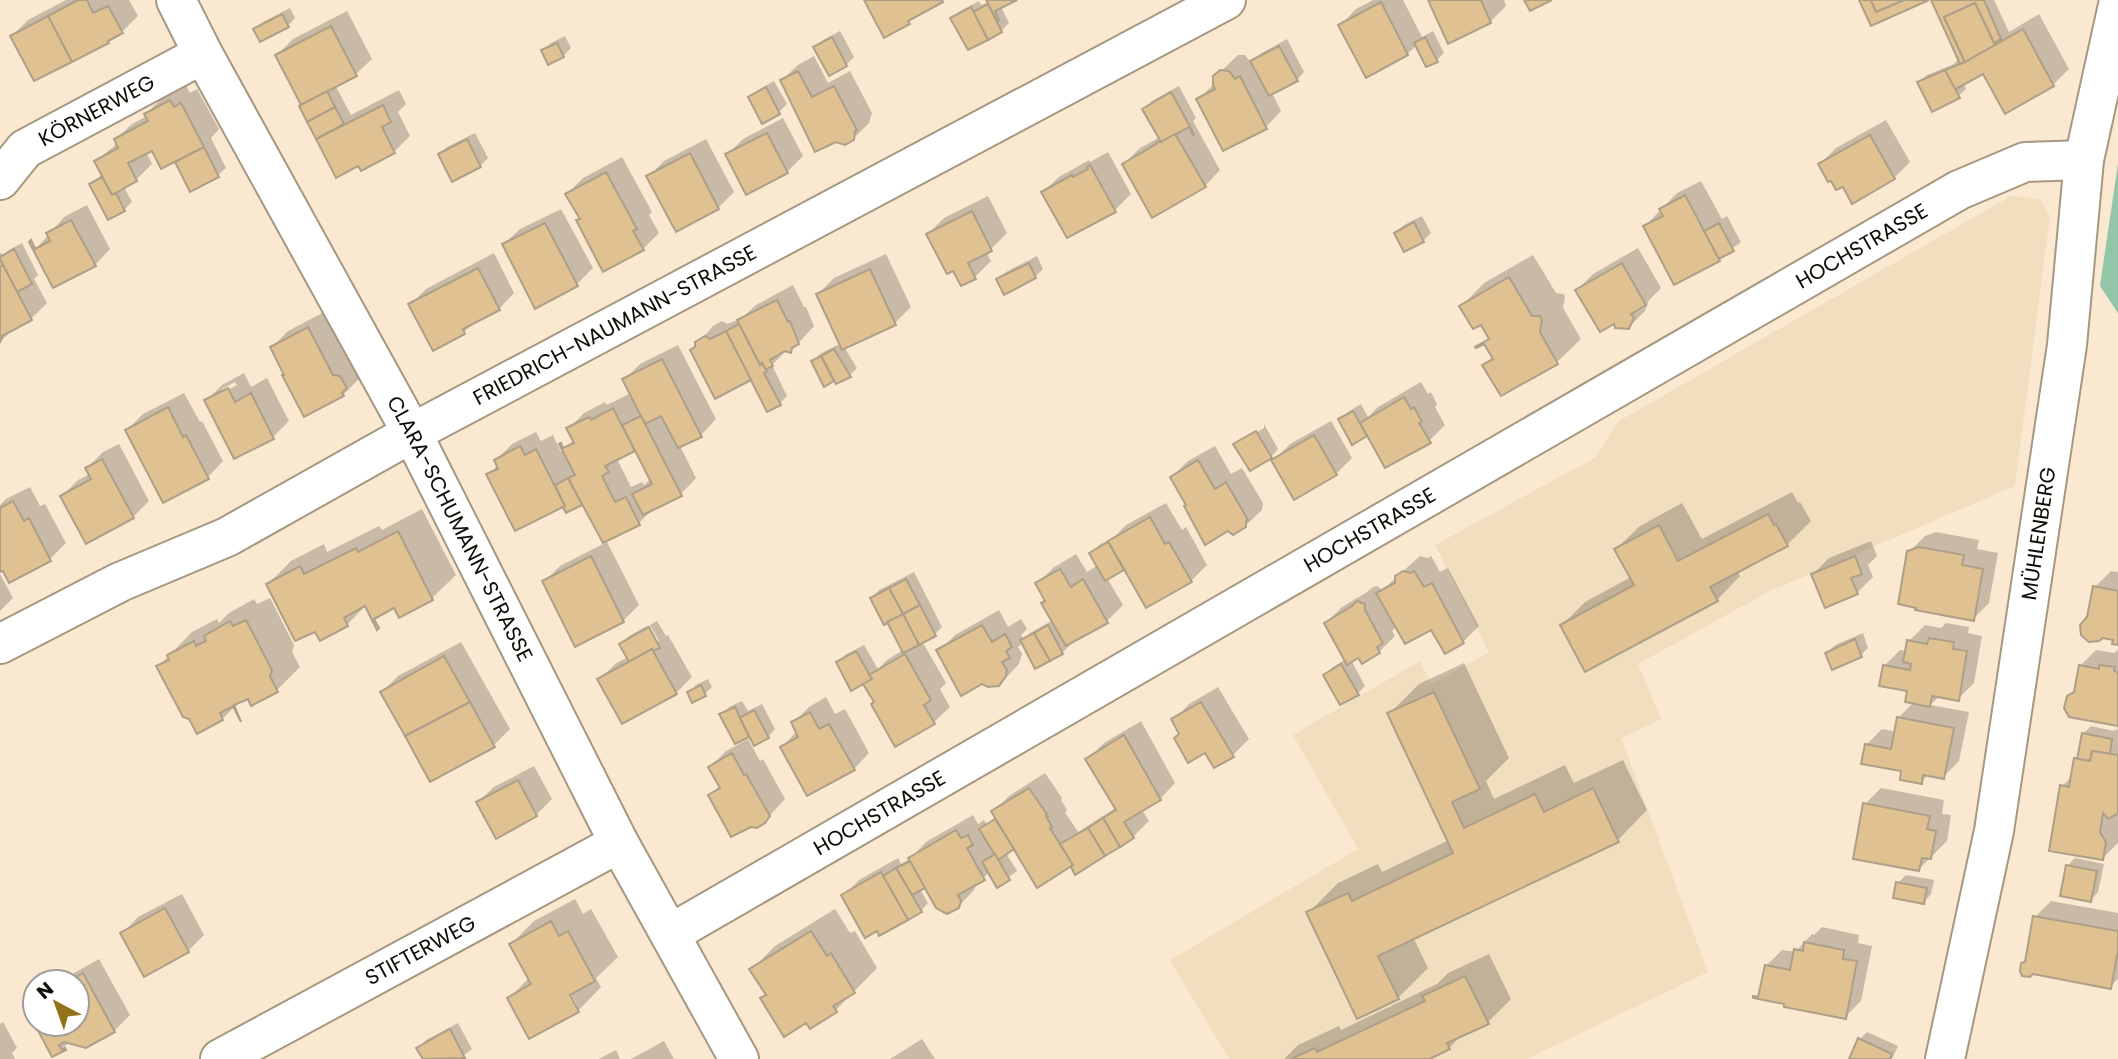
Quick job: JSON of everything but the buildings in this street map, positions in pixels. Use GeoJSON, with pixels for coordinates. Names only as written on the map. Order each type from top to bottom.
{"type":"FeatureCollection","features":[{"type":"Feature","properties":{"kind":"street","name":"CLARA-SCHUMANN-STRASSE"},"geometry":{"type":"LineString","coordinates":[[176,0],[203,54],[412,433],[619,844],[739,1059]]}},
{"type":"Feature","properties":{"kind":"street","name":"FRIEDRICH-NAUMANN-STRASSE"},"geometry":{"type":"LineString","coordinates":[[0,644],[120,582],[227,537],[412,433],[1226,0]]}},
{"type":"Feature","properties":{"kind":"street","name":"MÜHLENBERG"},"geometry":{"type":"LineString","coordinates":[[1945,1059],[1994,831],[2067,345],[2084,160],[2118,5]]}},
{"type":"Feature","properties":{"kind":"street","name":"KÖRNERWEG"},"geometry":{"type":"LineString","coordinates":[[0,180],[25,149],[203,54]]}},
{"type":"Feature","properties":{"kind":"street","name":"HOCHSTRASSE"},"geometry":{"type":"LineString","coordinates":[[670,934],[1959,190],[2025,162],[2084,160]]}},
{"type":"Feature","properties":{"kind":"street","name":"STIFTERWEG"},"geometry":{"type":"LineString","coordinates":[[220,1059],[619,844]]}},
{"type":"Feature","properties":{"kind":"shaded area"},"geometry":{"type":"Polygon","coordinates":[[[2011,196],[2040,199],[2050,216],[2015,486],[1768,592],[1638,664],[1661,719],[1621,738],[1708,972],[1527,1059],[1229,1059],[1170,960],[1358,849],[1293,735],[1420,661],[1432,684],[1489,652],[1435,545],[1596,457],[1619,421],[2011,196]]]}},
{"type":"Feature","properties":{"kind":"green space"},"geometry":{"type":"Polygon","coordinates":[[[2118,163],[2118,313],[2100,286],[2118,163]]]}}]}
